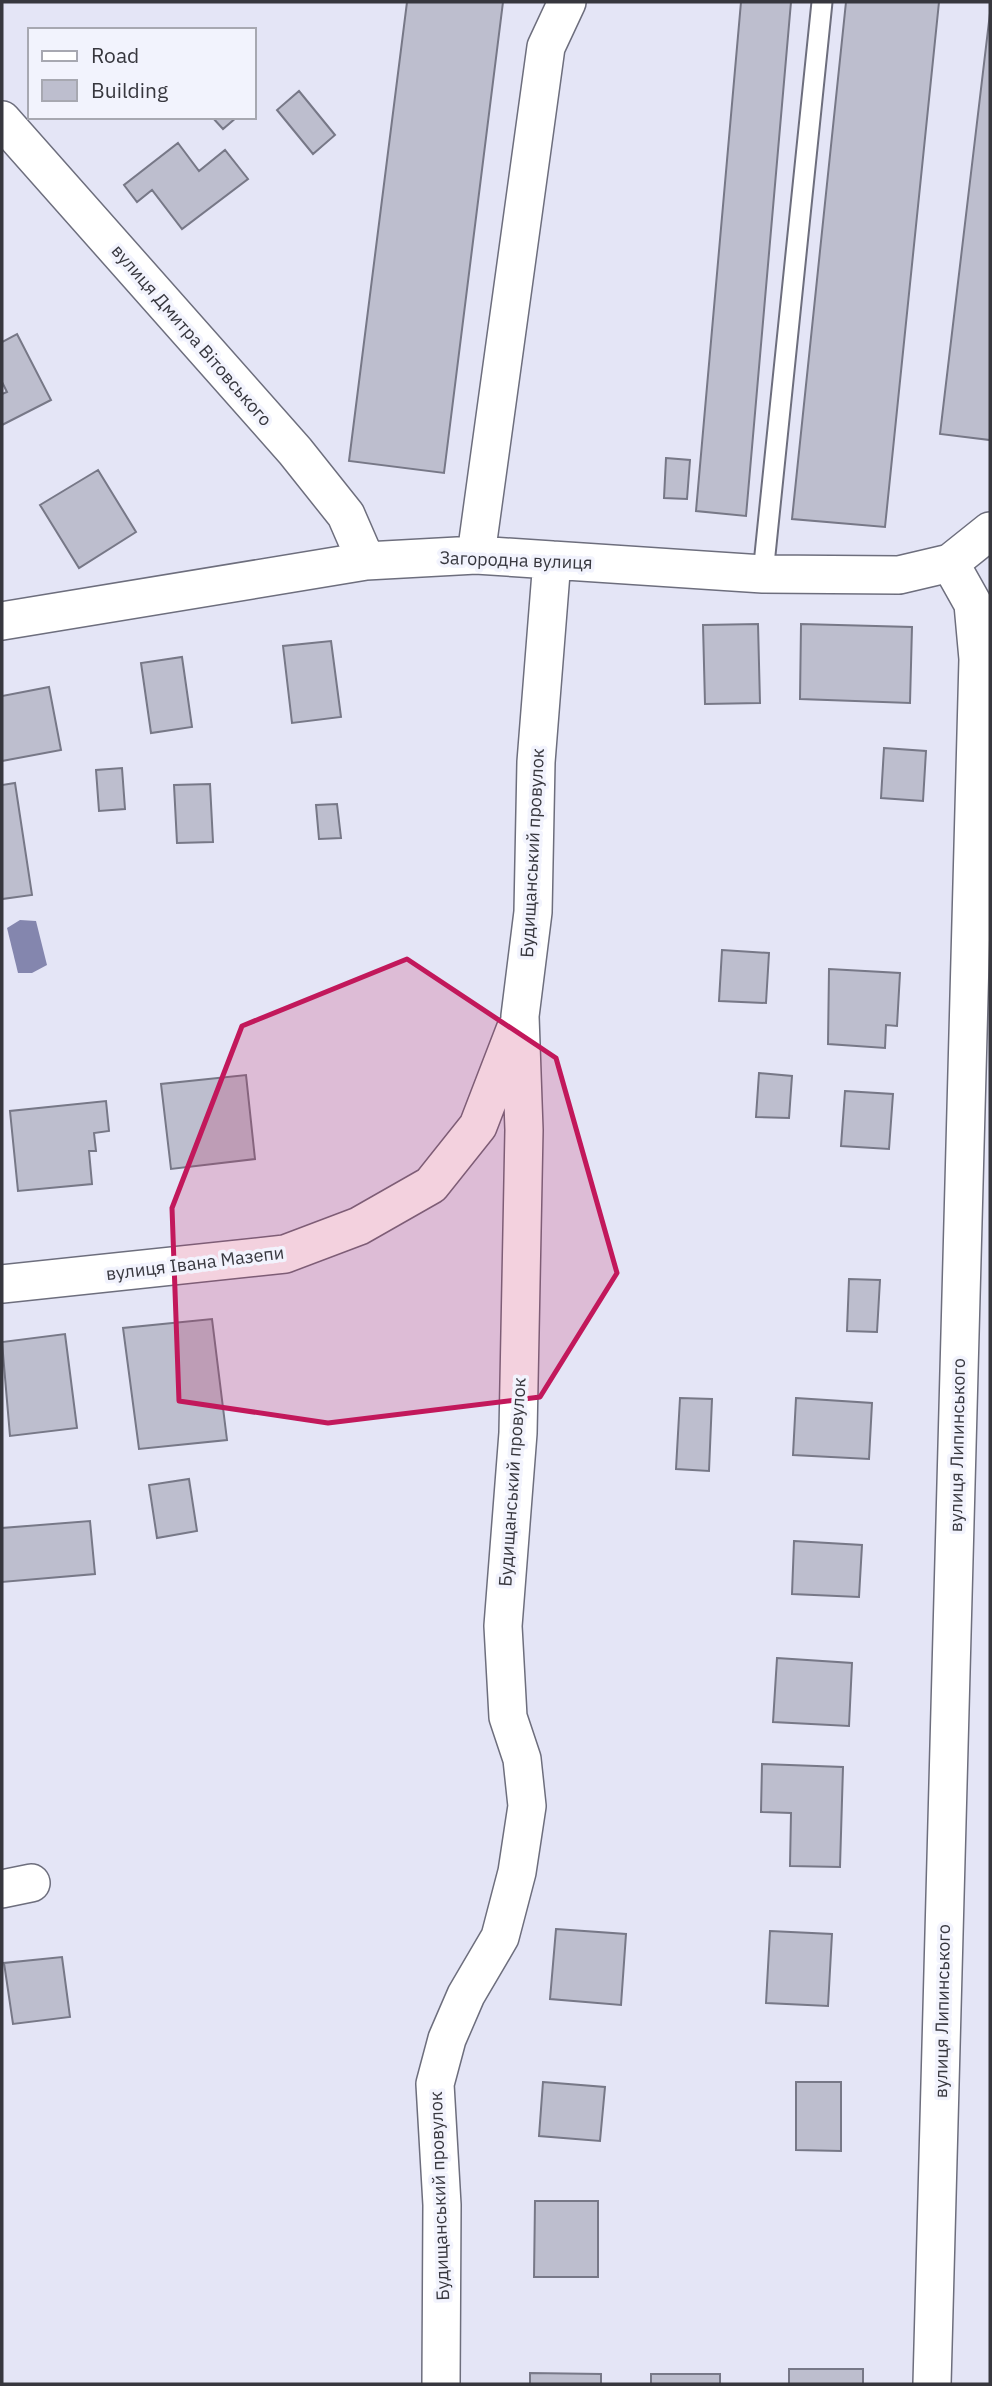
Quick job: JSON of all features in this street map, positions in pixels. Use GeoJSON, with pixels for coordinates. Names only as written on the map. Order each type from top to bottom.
{"type":"FeatureCollection","features":[{"type":"Feature","properties":{"kind":"street"},"geometry":{"type":"LineString","coordinates":[[476,555],[547,47],[568,2]]}},
{"type":"Feature","properties":{"kind":"street","name":"вулиця Дмитра Вітовського"},"geometry":{"type":"LineString","coordinates":[[2,120],[295,451],[346,515],[366,561]]}},
{"type":"Feature","properties":{"kind":"street"},"geometry":{"type":"LineString","coordinates":[[950,563],[990,531]]}},
{"type":"Feature","properties":{"kind":"street","name":"Загородна вулиця"},"geometry":{"type":"LineString","coordinates":[[2,621],[366,561],[476,555],[763,574],[899,575],[950,563]]}},
{"type":"Feature","properties":{"kind":"street","name":"Будищанський провулок"},"geometry":{"type":"LineString","coordinates":[[441,2384],[442,2205],[435,2084],[447,2039],[466,1995],[499,1937],[517,1872],[527,1806],[522,1759],[508,1717],[503,1626],[518,1433],[524,1130],[520,1016],[533,912],[536,762],[552,560]]}},
{"type":"Feature","properties":{"kind":"street","name":"вулиця Липинського"},"geometry":{"type":"LineString","coordinates":[[932,2384],[978,659],[972,604],[950,563]]}},
{"type":"Feature","properties":{"kind":"street","name":"вулиця Івана Мазепи"},"geometry":{"type":"LineString","coordinates":[[2,1284],[285,1254],[359,1226],[431,1185],[478,1126],[520,1016]]}},
{"type":"Feature","properties":{"kind":"lane"},"geometry":{"type":"LineString","coordinates":[[763,574],[822,2]]}},
{"type":"Feature","properties":{"kind":"highlighted area"},"geometry":{"type":"Polygon","coordinates":[[[407,959],[556,1058],[617,1273],[540,1397],[328,1423],[179,1401],[172,1208],[242,1026],[407,959]]]}},
{"type":"Feature","properties":{"kind":"water"},"geometry":{"type":"Polygon","coordinates":[[[20,920],[36,921],[47,965],[32,973],[18,973],[7,928],[20,920]]]}},
{"type":"Feature","properties":{"kind":"building"},"geometry":{"type":"Polygon","coordinates":[[[407,2],[503,2],[444,473],[349,461],[407,2]]]}},
{"type":"Feature","properties":{"kind":"building"},"geometry":{"type":"Polygon","coordinates":[[[741,2],[791,2],[746,516],[696,511],[741,2]]]}},
{"type":"Feature","properties":{"kind":"building"},"geometry":{"type":"Polygon","coordinates":[[[846,2],[939,2],[885,527],[792,519],[846,2]]]}},
{"type":"Feature","properties":{"kind":"building"},"geometry":{"type":"Polygon","coordinates":[[[990,13],[990,440],[940,434],[990,13]]]}},
{"type":"Feature","properties":{"kind":"building"},"geometry":{"type":"Polygon","coordinates":[[[299,91],[335,135],[313,154],[277,110],[299,91]]]}},
{"type":"Feature","properties":{"kind":"building"},"geometry":{"type":"Polygon","coordinates":[[[214,119],[235,119],[223,129],[214,119]]]}},
{"type":"Feature","properties":{"kind":"building"},"geometry":{"type":"Polygon","coordinates":[[[178,143],[199,171],[225,150],[248,179],[182,229],[152,190],[137,202],[124,185],[178,143]]]}},
{"type":"Feature","properties":{"kind":"building"},"geometry":{"type":"Polygon","coordinates":[[[17,334],[51,400],[2,425],[2,394],[7,392],[2,382],[2,342],[17,334]]]}},
{"type":"Feature","properties":{"kind":"building"},"geometry":{"type":"Polygon","coordinates":[[[666,458],[690,460],[687,499],[664,498],[666,458]]]}},
{"type":"Feature","properties":{"kind":"building"},"geometry":{"type":"Polygon","coordinates":[[[98,470],[136,532],[79,568],[40,505],[98,470]]]}},
{"type":"Feature","properties":{"kind":"building"},"geometry":{"type":"Polygon","coordinates":[[[758,624],[760,703],[705,704],[703,625],[758,624]]]}},
{"type":"Feature","properties":{"kind":"building"},"geometry":{"type":"Polygon","coordinates":[[[801,624],[912,627],[910,703],[800,699],[801,624]]]}},
{"type":"Feature","properties":{"kind":"building"},"geometry":{"type":"Polygon","coordinates":[[[331,641],[341,717],[292,723],[283,646],[331,641]]]}},
{"type":"Feature","properties":{"kind":"building"},"geometry":{"type":"Polygon","coordinates":[[[182,657],[192,727],[151,733],[141,663],[182,657]]]}},
{"type":"Feature","properties":{"kind":"building"},"geometry":{"type":"Polygon","coordinates":[[[49,687],[61,750],[2,761],[2,696],[49,687]]]}},
{"type":"Feature","properties":{"kind":"building"},"geometry":{"type":"Polygon","coordinates":[[[884,748],[926,751],[923,801],[881,798],[884,748]]]}},
{"type":"Feature","properties":{"kind":"building"},"geometry":{"type":"Polygon","coordinates":[[[122,768],[125,809],[99,811],[96,770],[122,768]]]}},
{"type":"Feature","properties":{"kind":"building"},"geometry":{"type":"Polygon","coordinates":[[[15,783],[32,895],[2,899],[2,785],[15,783]]]}},
{"type":"Feature","properties":{"kind":"building"},"geometry":{"type":"Polygon","coordinates":[[[210,784],[213,842],[177,843],[174,785],[210,784]]]}},
{"type":"Feature","properties":{"kind":"building"},"geometry":{"type":"Polygon","coordinates":[[[337,804],[341,838],[319,839],[316,805],[337,804]]]}},
{"type":"Feature","properties":{"kind":"building"},"geometry":{"type":"Polygon","coordinates":[[[722,950],[769,953],[766,1003],[719,1001],[722,950]]]}},
{"type":"Feature","properties":{"kind":"building"},"geometry":{"type":"Polygon","coordinates":[[[829,969],[900,973],[897,1026],[886,1025],[885,1048],[828,1044],[829,969]]]}},
{"type":"Feature","properties":{"kind":"building"},"geometry":{"type":"Polygon","coordinates":[[[759,1073],[792,1076],[789,1118],[756,1117],[759,1073]]]}},
{"type":"Feature","properties":{"kind":"building"},"geometry":{"type":"Polygon","coordinates":[[[246,1075],[255,1159],[171,1169],[161,1084],[246,1075]]]}},
{"type":"Feature","properties":{"kind":"building"},"geometry":{"type":"Polygon","coordinates":[[[845,1091],[893,1094],[889,1149],[841,1146],[845,1091]]]}},
{"type":"Feature","properties":{"kind":"building"},"geometry":{"type":"Polygon","coordinates":[[[106,1101],[109,1131],[94,1133],[96,1151],[89,1151],[92,1184],[18,1191],[10,1111],[106,1101]]]}},
{"type":"Feature","properties":{"kind":"building"},"geometry":{"type":"Polygon","coordinates":[[[849,1279],[880,1280],[877,1332],[847,1331],[849,1279]]]}},
{"type":"Feature","properties":{"kind":"building"},"geometry":{"type":"Polygon","coordinates":[[[212,1319],[227,1440],[139,1449],[123,1328],[212,1319]]]}},
{"type":"Feature","properties":{"kind":"building"},"geometry":{"type":"Polygon","coordinates":[[[65,1334],[77,1428],[10,1436],[2,1342],[65,1334]]]}},
{"type":"Feature","properties":{"kind":"building"},"geometry":{"type":"Polygon","coordinates":[[[680,1398],[712,1399],[709,1471],[676,1469],[680,1398]]]}},
{"type":"Feature","properties":{"kind":"building"},"geometry":{"type":"Polygon","coordinates":[[[796,1398],[872,1403],[869,1459],[793,1455],[796,1398]]]}},
{"type":"Feature","properties":{"kind":"building"},"geometry":{"type":"Polygon","coordinates":[[[189,1479],[197,1531],[157,1538],[149,1485],[189,1479]]]}},
{"type":"Feature","properties":{"kind":"building"},"geometry":{"type":"Polygon","coordinates":[[[90,1521],[95,1574],[2,1582],[2,1528],[90,1521]]]}},
{"type":"Feature","properties":{"kind":"building"},"geometry":{"type":"Polygon","coordinates":[[[794,1541],[862,1545],[859,1597],[792,1594],[794,1541]]]}},
{"type":"Feature","properties":{"kind":"building"},"geometry":{"type":"Polygon","coordinates":[[[777,1658],[852,1663],[849,1726],[773,1722],[777,1658]]]}},
{"type":"Feature","properties":{"kind":"building"},"geometry":{"type":"Polygon","coordinates":[[[762,1764],[843,1767],[840,1867],[790,1866],[791,1813],[761,1812],[762,1764]]]}},
{"type":"Feature","properties":{"kind":"building"},"geometry":{"type":"Polygon","coordinates":[[[556,1929],[626,1934],[621,2005],[550,1999],[556,1929]]]}},
{"type":"Feature","properties":{"kind":"building"},"geometry":{"type":"Polygon","coordinates":[[[770,1931],[832,1934],[828,2006],[766,2003],[770,1931]]]}},
{"type":"Feature","properties":{"kind":"building"},"geometry":{"type":"Polygon","coordinates":[[[62,1957],[70,2017],[13,2024],[4,1963],[62,1957]]]}},
{"type":"Feature","properties":{"kind":"building"},"geometry":{"type":"Polygon","coordinates":[[[543,2082],[605,2087],[600,2141],[539,2136],[543,2082]]]}},
{"type":"Feature","properties":{"kind":"building"},"geometry":{"type":"Polygon","coordinates":[[[796,2082],[841,2082],[841,2151],[796,2150],[796,2082]]]}},
{"type":"Feature","properties":{"kind":"building"},"geometry":{"type":"Polygon","coordinates":[[[535,2201],[598,2201],[598,2277],[534,2277],[535,2201]]]}},
{"type":"Feature","properties":{"kind":"building"},"geometry":{"type":"Polygon","coordinates":[[[789,2369],[863,2369],[863,2384],[789,2384],[789,2369]]]}},
{"type":"Feature","properties":{"kind":"building"},"geometry":{"type":"Polygon","coordinates":[[[530,2373],[601,2374],[601,2384],[530,2384],[530,2373]]]}},
{"type":"Feature","properties":{"kind":"building"},"geometry":{"type":"Polygon","coordinates":[[[651,2374],[720,2374],[720,2384],[651,2384],[651,2374]]]}}]}
